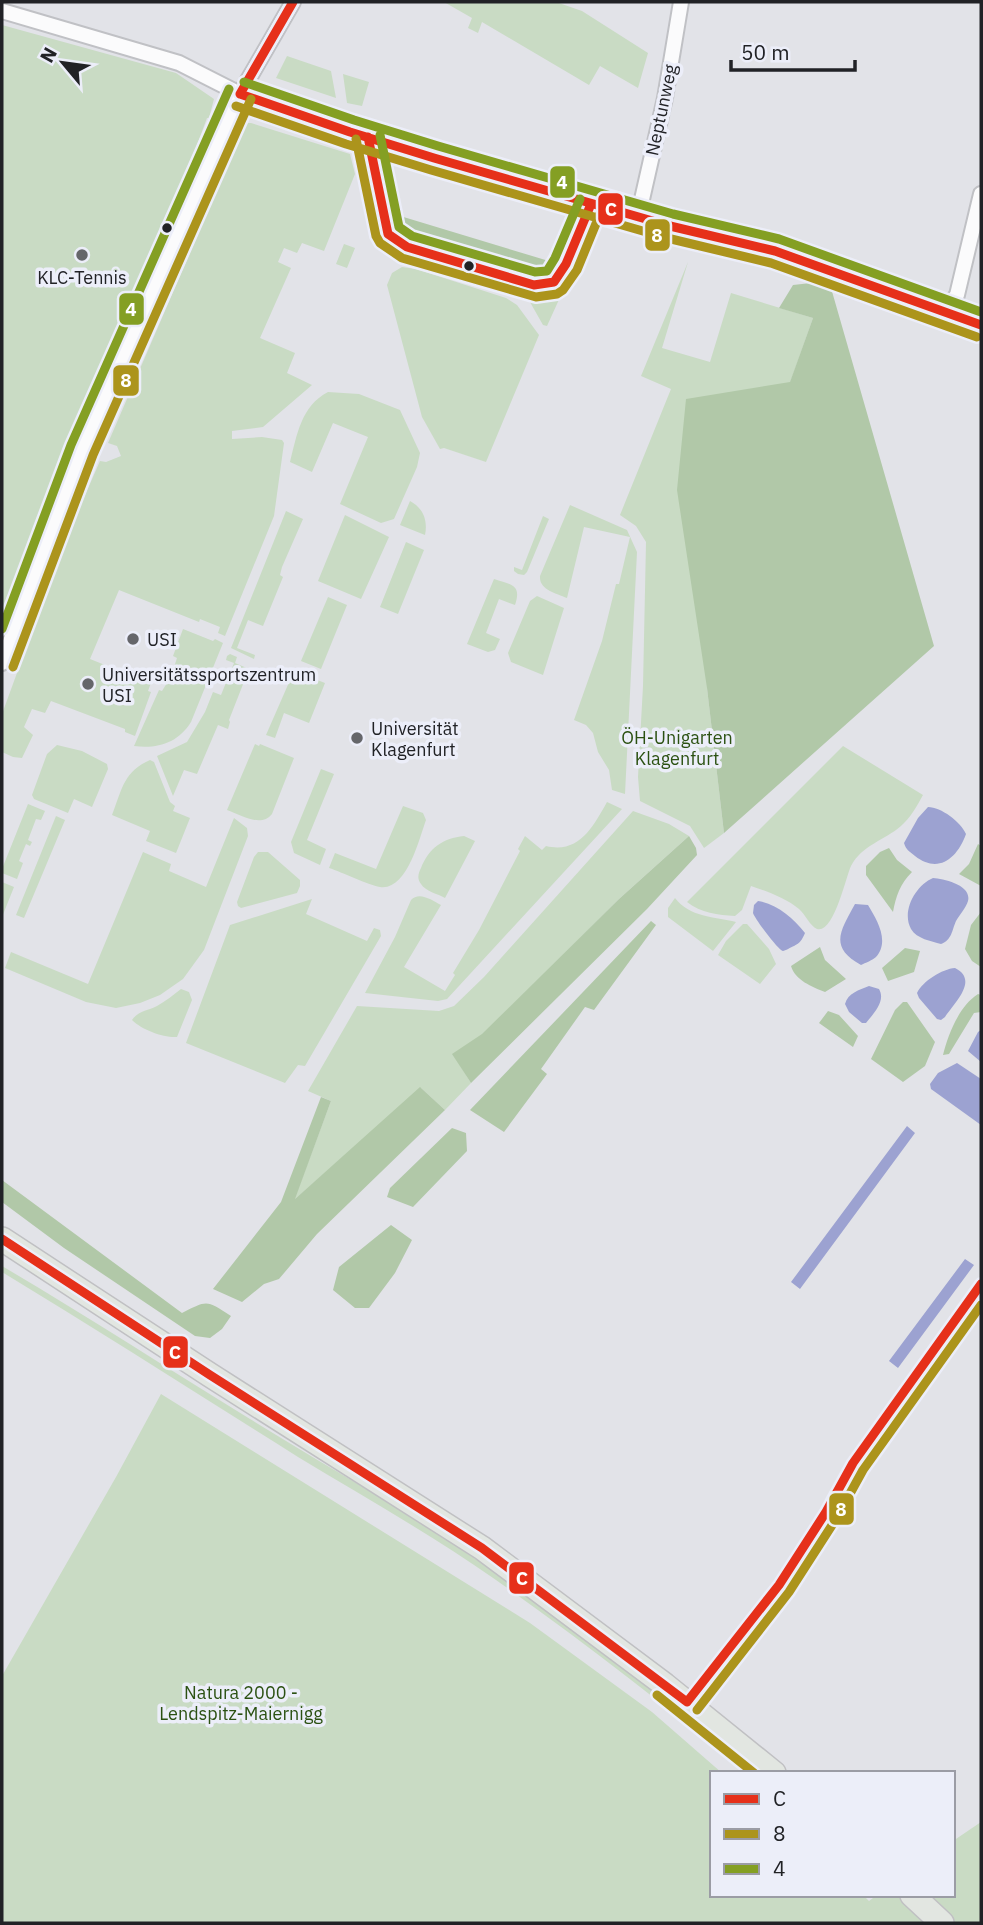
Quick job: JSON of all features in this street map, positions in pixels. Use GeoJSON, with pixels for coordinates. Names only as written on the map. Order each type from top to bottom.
{"type":"FeatureCollection","features":[{"type":"Feature","properties":{"kind":"main road"},"geometry":{"type":"LineString","coordinates":[[2,1239],[482,1548],[665,1685],[772,1771]]}},
{"type":"Feature","properties":{"kind":"main road"},"geometry":{"type":"LineString","coordinates":[[914,1897],[942,1923]]}},
{"type":"Feature","properties":{"kind":"street"},"geometry":{"type":"LineString","coordinates":[[2,663],[82,450],[240,94],[293,2]]}},
{"type":"Feature","properties":{"kind":"street","name":"Neptunweg"},"geometry":{"type":"LineString","coordinates":[[638,217],[665,99],[681,2]]}},
{"type":"Feature","properties":{"kind":"street"},"geometry":{"type":"LineString","coordinates":[[2,11],[179,63],[240,94],[350,132],[638,217],[775,251],[981,325]]}},
{"type":"Feature","properties":{"kind":"street"},"geometry":{"type":"LineString","coordinates":[[945,311],[957,296],[981,194]]}},
{"type":"Feature","properties":{"kind":"green space"},"geometry":{"type":"Polygon","coordinates":[[[444,2],[556,2],[582,11],[648,53],[638,88],[600,66],[589,85],[482,22],[478,33],[468,28],[472,18],[444,2]]]}},
{"type":"Feature","properties":{"kind":"green space","name":"KLC-Tennis"},"geometry":{"type":"Polygon","coordinates":[[[2,25],[176,73],[214,99],[188,169],[70,440],[2,617],[2,25]]]}},
{"type":"Feature","properties":{"kind":"green space"},"geometry":{"type":"Polygon","coordinates":[[[287,56],[331,71],[336,98],[276,78],[287,56]]]}},
{"type":"Feature","properties":{"kind":"green space"},"geometry":{"type":"Polygon","coordinates":[[[343,74],[369,82],[362,106],[347,103],[343,74]]]}},
{"type":"Feature","properties":{"kind":"green space"},"geometry":{"type":"Polygon","coordinates":[[[283,94],[342,113],[344,121],[283,102],[283,94]]]}},
{"type":"Feature","properties":{"kind":"green space"},"geometry":{"type":"Polygon","coordinates":[[[373,121],[428,137],[426,146],[371,130],[373,121]]]}},
{"type":"Feature","properties":{"kind":"green space"},"geometry":{"type":"Polygon","coordinates":[[[246,123],[350,154],[355,174],[324,251],[302,243],[297,253],[284,248],[278,262],[291,268],[260,338],[295,353],[287,373],[312,385],[263,427],[232,431],[232,439],[262,437],[282,440],[284,443],[274,516],[225,636],[218,633],[220,627],[200,619],[199,622],[119,590],[90,659],[145,681],[152,680],[148,691],[151,692],[135,736],[125,732],[125,729],[51,701],[45,713],[32,709],[24,727],[33,735],[22,758],[13,757],[2,752],[2,714],[67,536],[100,461],[106,462],[121,456],[117,446],[108,443],[246,123]]]}},
{"type":"Feature","properties":{"kind":"green space"},"geometry":{"type":"Polygon","coordinates":[[[444,144],[628,195],[633,199],[622,201],[441,152],[444,144]]]}},
{"type":"Feature","properties":{"kind":"green space"},"geometry":{"type":"Polygon","coordinates":[[[387,212],[552,262],[557,268],[550,278],[525,276],[393,232],[387,212]]]}},
{"type":"Feature","properties":{"kind":"green space"},"geometry":{"type":"Polygon","coordinates":[[[344,244],[355,248],[347,268],[336,264],[344,244]]]}},
{"type":"Feature","properties":{"kind":"green space","name":"ÖH-Unigarten Klagenfurt"},"geometry":{"type":"Polygon","coordinates":[[[688,262],[662,348],[710,362],[731,293],[813,318],[790,383],[707,688],[724,833],[704,848],[690,826],[640,801],[638,777],[646,542],[636,526],[620,515],[671,389],[641,376],[688,262]]]}},
{"type":"Feature","properties":{"kind":"green space"},"geometry":{"type":"Polygon","coordinates":[[[402,267],[506,298],[517,305],[539,335],[486,462],[440,449],[422,417],[387,285],[392,273],[402,267]]]}},
{"type":"Feature","properties":{"kind":"green space"},"geometry":{"type":"Polygon","coordinates":[[[829,281],[934,646],[724,833],[707,688],[677,490],[686,399],[790,382],[813,318],[779,308],[793,285],[829,281]]]}},
{"type":"Feature","properties":{"kind":"green space"},"geometry":{"type":"Polygon","coordinates":[[[562,293],[547,326],[543,325],[526,295],[552,298],[562,293]]]}},
{"type":"Feature","properties":{"kind":"green space"},"geometry":{"type":"Polygon","coordinates":[[[328,392],[359,394],[400,410],[420,453],[417,467],[394,519],[381,523],[340,504],[368,437],[333,423],[312,472],[290,462],[306,413],[328,392]]]}},
{"type":"Feature","properties":{"kind":"green space"},"geometry":{"type":"Polygon","coordinates":[[[410,501],[424,515],[425,535],[400,525],[410,501]]]}},
{"type":"Feature","properties":{"kind":"green space"},"geometry":{"type":"Polygon","coordinates":[[[570,505],[627,530],[637,552],[625,794],[612,790],[609,770],[598,752],[593,733],[586,725],[574,720],[602,641],[630,537],[584,527],[567,598],[549,590],[542,585],[540,576],[570,505]]]}},
{"type":"Feature","properties":{"kind":"green space"},"geometry":{"type":"Polygon","coordinates":[[[286,511],[303,519],[282,567],[280,575],[283,577],[263,626],[248,620],[237,648],[255,655],[254,659],[231,648],[286,511]]]}},
{"type":"Feature","properties":{"kind":"green space"},"geometry":{"type":"Polygon","coordinates":[[[345,515],[389,537],[361,599],[318,581],[345,515]]]}},
{"type":"Feature","properties":{"kind":"green space"},"geometry":{"type":"Polygon","coordinates":[[[543,516],[549,519],[527,572],[524,575],[518,574],[514,567],[522,570],[543,516]]]}},
{"type":"Feature","properties":{"kind":"green space"},"geometry":{"type":"Polygon","coordinates":[[[406,542],[424,550],[398,614],[380,607],[406,542]]]}},
{"type":"Feature","properties":{"kind":"green space"},"geometry":{"type":"Polygon","coordinates":[[[494,579],[513,586],[517,598],[515,605],[499,599],[486,633],[500,639],[495,650],[488,652],[467,644],[494,579]]]}},
{"type":"Feature","properties":{"kind":"green space"},"geometry":{"type":"Polygon","coordinates":[[[537,596],[564,608],[543,675],[511,662],[508,653],[530,601],[537,596]]]}},
{"type":"Feature","properties":{"kind":"green space"},"geometry":{"type":"Polygon","coordinates":[[[328,597],[347,605],[321,669],[301,661],[328,597]]]}},
{"type":"Feature","properties":{"kind":"green space"},"geometry":{"type":"Polygon","coordinates":[[[183,629],[223,643],[191,722],[180,735],[167,743],[134,746],[159,690],[162,691],[167,683],[174,685],[179,669],[174,667],[177,658],[173,656],[183,629]]]}},
{"type":"Feature","properties":{"kind":"green space"},"geometry":{"type":"Polygon","coordinates":[[[230,654],[237,657],[235,663],[249,669],[228,729],[218,725],[197,774],[184,770],[173,796],[157,756],[187,742],[205,712],[213,692],[221,695],[234,663],[226,660],[230,654]]]}},
{"type":"Feature","properties":{"kind":"green space"},"geometry":{"type":"Polygon","coordinates":[[[294,671],[325,683],[309,723],[284,713],[275,738],[266,735],[294,671]]]}},
{"type":"Feature","properties":{"kind":"green space"},"geometry":{"type":"Polygon","coordinates":[[[255,744],[294,758],[272,814],[262,820],[227,810],[255,744]]]}},
{"type":"Feature","properties":{"kind":"green space"},"geometry":{"type":"Polygon","coordinates":[[[57,745],[82,751],[107,764],[108,769],[92,807],[74,799],[68,813],[34,799],[32,795],[47,754],[57,745]]]}},
{"type":"Feature","properties":{"kind":"green space"},"geometry":{"type":"Polygon","coordinates":[[[843,746],[923,795],[901,826],[867,848],[856,859],[829,923],[817,929],[794,905],[751,886],[742,910],[735,916],[704,911],[687,902],[843,746]]]}},
{"type":"Feature","properties":{"kind":"green space"},"geometry":{"type":"Polygon","coordinates":[[[150,760],[154,762],[170,802],[175,806],[173,811],[190,818],[176,853],[146,841],[150,831],[112,815],[129,776],[150,760]]]}},
{"type":"Feature","properties":{"kind":"green space"},"geometry":{"type":"Polygon","coordinates":[[[321,769],[334,774],[307,840],[326,849],[320,865],[294,853],[291,842],[321,769]]]}},
{"type":"Feature","properties":{"kind":"green space"},"geometry":{"type":"Polygon","coordinates":[[[607,802],[622,809],[447,999],[438,1001],[365,993],[411,900],[418,896],[441,905],[404,967],[445,991],[520,851],[518,849],[525,836],[542,850],[546,846],[567,846],[584,836],[607,802]]]}},
{"type":"Feature","properties":{"kind":"green space"},"geometry":{"type":"Polygon","coordinates":[[[28,804],[45,811],[41,820],[36,819],[28,840],[32,842],[30,846],[26,844],[19,861],[23,863],[17,879],[2,873],[2,869],[28,804]]]}},
{"type":"Feature","properties":{"kind":"green space"},"geometry":{"type":"Polygon","coordinates":[[[403,806],[423,813],[426,820],[405,873],[398,881],[380,887],[329,868],[335,853],[376,869],[403,806]]]}},
{"type":"Feature","properties":{"kind":"green space"},"geometry":{"type":"Polygon","coordinates":[[[633,811],[669,824],[689,836],[619,899],[482,1035],[453,1054],[471,1083],[445,1110],[421,1088],[294,1200],[331,1101],[308,1091],[357,1006],[439,1011],[454,1006],[484,977],[633,811]]]}},
{"type":"Feature","properties":{"kind":"green space"},"geometry":{"type":"Polygon","coordinates":[[[56,816],[65,820],[24,918],[16,915],[56,816]]]}},
{"type":"Feature","properties":{"kind":"green space"},"geometry":{"type":"Polygon","coordinates":[[[234,818],[247,828],[248,836],[204,950],[183,979],[160,995],[116,1008],[86,1002],[5,968],[11,952],[88,984],[143,852],[171,864],[169,871],[206,887],[234,818]]]}},
{"type":"Feature","properties":{"kind":"green space"},"geometry":{"type":"Polygon","coordinates":[[[464,836],[475,841],[445,898],[425,889],[418,876],[428,855],[443,842],[464,836]]]}},
{"type":"Feature","properties":{"kind":"green space"},"geometry":{"type":"Polygon","coordinates":[[[689,836],[697,855],[647,909],[471,1083],[452,1054],[482,1034],[619,899],[689,836]]]}},
{"type":"Feature","properties":{"kind":"green space"},"geometry":{"type":"Polygon","coordinates":[[[978,844],[981,846],[981,886],[959,874],[969,864],[978,844]]]}},
{"type":"Feature","properties":{"kind":"green space"},"geometry":{"type":"Polygon","coordinates":[[[889,848],[897,860],[912,872],[899,890],[893,912],[866,875],[866,866],[880,852],[889,848]]]}},
{"type":"Feature","properties":{"kind":"green space"},"geometry":{"type":"Polygon","coordinates":[[[258,852],[268,852],[300,880],[300,886],[297,893],[241,908],[237,902],[258,852]]]}},
{"type":"Feature","properties":{"kind":"green space"},"geometry":{"type":"Polygon","coordinates":[[[2,882],[14,887],[2,917],[2,882]]]}},
{"type":"Feature","properties":{"kind":"green space"},"geometry":{"type":"Polygon","coordinates":[[[675,898],[695,913],[736,922],[713,951],[668,917],[668,908],[675,898]]]}},
{"type":"Feature","properties":{"kind":"green space"},"geometry":{"type":"Polygon","coordinates":[[[312,899],[306,914],[367,941],[374,928],[380,930],[381,936],[305,1066],[298,1065],[285,1083],[186,1043],[230,925],[312,899]]]}},
{"type":"Feature","properties":{"kind":"green space"},"geometry":{"type":"Polygon","coordinates":[[[981,912],[981,967],[972,961],[965,949],[971,925],[981,912]]]}},
{"type":"Feature","properties":{"kind":"green space"},"geometry":{"type":"Polygon","coordinates":[[[651,921],[656,925],[594,1010],[585,1007],[541,1069],[547,1074],[504,1132],[470,1110],[651,921]]]}},
{"type":"Feature","properties":{"kind":"green space"},"geometry":{"type":"Polygon","coordinates":[[[743,924],[747,924],[769,949],[776,964],[760,984],[718,955],[726,941],[743,924]]]}},
{"type":"Feature","properties":{"kind":"green space"},"geometry":{"type":"Polygon","coordinates":[[[820,947],[825,960],[846,979],[825,992],[800,979],[791,966],[820,947]]]}},
{"type":"Feature","properties":{"kind":"green space"},"geometry":{"type":"Polygon","coordinates":[[[905,948],[920,951],[914,972],[888,981],[882,968],[905,948]]]}},
{"type":"Feature","properties":{"kind":"green space"},"geometry":{"type":"Polygon","coordinates":[[[181,989],[189,992],[192,1000],[177,1037],[153,1033],[132,1020],[138,1014],[157,1006],[181,989]]]}},
{"type":"Feature","properties":{"kind":"green space"},"geometry":{"type":"Polygon","coordinates":[[[978,994],[981,995],[981,1012],[974,1013],[949,1054],[943,1055],[960,1013],[978,994]]]}},
{"type":"Feature","properties":{"kind":"green space"},"geometry":{"type":"Polygon","coordinates":[[[903,1002],[907,1002],[935,1042],[925,1066],[903,1082],[871,1059],[895,1010],[903,1002]]]}},
{"type":"Feature","properties":{"kind":"green space"},"geometry":{"type":"Polygon","coordinates":[[[828,1011],[839,1015],[858,1036],[853,1047],[819,1023],[828,1011]]]}},
{"type":"Feature","properties":{"kind":"green space"},"geometry":{"type":"Polygon","coordinates":[[[420,1087],[445,1110],[317,1234],[279,1279],[264,1284],[242,1302],[213,1289],[281,1202],[321,1097],[331,1101],[295,1199],[420,1087]]]}},
{"type":"Feature","properties":{"kind":"green space"},"geometry":{"type":"Polygon","coordinates":[[[452,1128],[466,1133],[467,1151],[413,1207],[387,1197],[390,1188],[452,1128]]]}},
{"type":"Feature","properties":{"kind":"green space"},"geometry":{"type":"Polygon","coordinates":[[[2,1180],[182,1313],[207,1304],[231,1316],[222,1329],[210,1338],[195,1336],[64,1248],[2,1202],[2,1180]]]}},
{"type":"Feature","properties":{"kind":"green space"},"geometry":{"type":"Polygon","coordinates":[[[391,1225],[412,1240],[395,1273],[369,1308],[355,1308],[333,1290],[339,1267],[391,1225]]]}},
{"type":"Feature","properties":{"kind":"green space"},"geometry":{"type":"Polygon","coordinates":[[[2,1266],[396,1507],[485,1565],[604,1651],[756,1771],[745,1771],[655,1698],[472,1563],[2,1272],[2,1266]]]}},
{"type":"Feature","properties":{"kind":"green space","name":"Natura 2000 - Lendspitz-Maiernigg"},"geometry":{"type":"Polygon","coordinates":[[[161,1394],[530,1623],[652,1712],[720,1771],[710,1771],[710,1897],[865,1897],[869,1901],[874,1897],[955,1897],[955,1840],[981,1822],[981,1923],[2,1923],[2,1676],[161,1394]]]}},
{"type":"Feature","properties":{"kind":"water"},"geometry":{"type":"Polygon","coordinates":[[[928,807],[950,816],[966,834],[952,857],[939,864],[923,861],[908,850],[904,843],[918,818],[928,807]]]}},
{"type":"Feature","properties":{"kind":"water"},"geometry":{"type":"Polygon","coordinates":[[[933,878],[956,884],[968,895],[967,904],[950,937],[941,944],[917,935],[908,922],[912,899],[921,886],[933,878]]]}},
{"type":"Feature","properties":{"kind":"water"},"geometry":{"type":"Polygon","coordinates":[[[758,901],[784,912],[805,933],[802,939],[783,951],[776,945],[753,913],[754,905],[758,901]]]}},
{"type":"Feature","properties":{"kind":"water"},"geometry":{"type":"Polygon","coordinates":[[[855,904],[868,905],[882,937],[880,951],[876,957],[861,965],[844,952],[840,937],[855,904]]]}},
{"type":"Feature","properties":{"kind":"water"},"geometry":{"type":"Polygon","coordinates":[[[955,968],[965,979],[963,991],[945,1017],[937,1019],[917,993],[933,976],[955,968]]]}},
{"type":"Feature","properties":{"kind":"water"},"geometry":{"type":"Polygon","coordinates":[[[869,986],[879,989],[881,998],[866,1023],[862,1023],[849,1012],[845,1004],[851,995],[869,986]]]}},
{"type":"Feature","properties":{"kind":"water"},"geometry":{"type":"Polygon","coordinates":[[[981,1030],[981,1062],[968,1051],[981,1030]]]}},
{"type":"Feature","properties":{"kind":"water"},"geometry":{"type":"Polygon","coordinates":[[[957,1063],[981,1079],[981,1125],[931,1089],[930,1084],[938,1073],[957,1063]]]}},
{"type":"Feature","properties":{"kind":"water"},"geometry":{"type":"Polygon","coordinates":[[[907,1126],[915,1133],[800,1289],[791,1282],[907,1126]]]}},
{"type":"Feature","properties":{"kind":"water"},"geometry":{"type":"Polygon","coordinates":[[[965,1259],[974,1265],[898,1368],[889,1361],[965,1259]]]}},
{"type":"Feature","properties":{"kind":"transit line","name":"C"},"geometry":{"type":"LineString","coordinates":[[240,94],[293,2]]}},
{"type":"Feature","properties":{"kind":"transit line","name":"4"},"geometry":{"type":"LineString","coordinates":[[244,82],[438,146],[673,214],[779,239],[981,312]]}},
{"type":"Feature","properties":{"kind":"transit line","name":"4"},"geometry":{"type":"LineString","coordinates":[[2,629],[71,445],[229,89]]}},
{"type":"Feature","properties":{"kind":"transit line","name":"C"},"geometry":{"type":"LineString","coordinates":[[240,94],[434,158],[670,226],[775,251],[981,325]]}},
{"type":"Feature","properties":{"kind":"transit line","name":"8"},"geometry":{"type":"LineString","coordinates":[[13,667],[93,455],[251,99]]}},
{"type":"Feature","properties":{"kind":"transit line","name":"8"},"geometry":{"type":"LineString","coordinates":[[236,106],[431,170],[667,238],[771,263],[977,337]]}},
{"type":"Feature","properties":{"kind":"transit line","name":"4"},"geometry":{"type":"LineString","coordinates":[[380,135],[399,227],[412,236],[535,272],[547,271],[580,199]]}},
{"type":"Feature","properties":{"kind":"transit line","name":"C"},"geometry":{"type":"LineString","coordinates":[[368,137],[388,234],[407,247],[534,285],[554,282],[566,264],[591,204]]}},
{"type":"Feature","properties":{"kind":"transit line","name":"8"},"geometry":{"type":"LineString","coordinates":[[356,139],[376,236],[380,243],[402,258],[536,297],[557,294],[563,290],[577,270],[602,209]]}},
{"type":"Feature","properties":{"kind":"transit line","name":"C"},"geometry":{"type":"LineString","coordinates":[[2,1239],[482,1548],[687,1702]]}},
{"type":"Feature","properties":{"kind":"transit line","name":"C"},"geometry":{"type":"LineString","coordinates":[[687,1702],[779,1585],[826,1512],[853,1463],[981,1284]]}},
{"type":"Feature","properties":{"kind":"transit line","name":"8"},"geometry":{"type":"LineString","coordinates":[[697,1710],[789,1592],[836,1519],[863,1470],[981,1305]]}},
{"type":"Feature","properties":{"kind":"transit line","name":"8"},"geometry":{"type":"LineString","coordinates":[[657,1695],[752,1771]]}},
{"type":"Feature","properties":{"kind":"place","name":"KLC-Tennis"},"geometry":{"type":"Point","coordinates":[82,255]}},
{"type":"Feature","properties":{"kind":"place","name":"USI"},"geometry":{"type":"Point","coordinates":[133,639]}},
{"type":"Feature","properties":{"kind":"place","name":"Universitätssportszentrum USI"},"geometry":{"type":"Point","coordinates":[88,684]}},
{"type":"Feature","properties":{"kind":"place","name":"Universität Klagenfurt"},"geometry":{"type":"Point","coordinates":[357,738]}}]}
